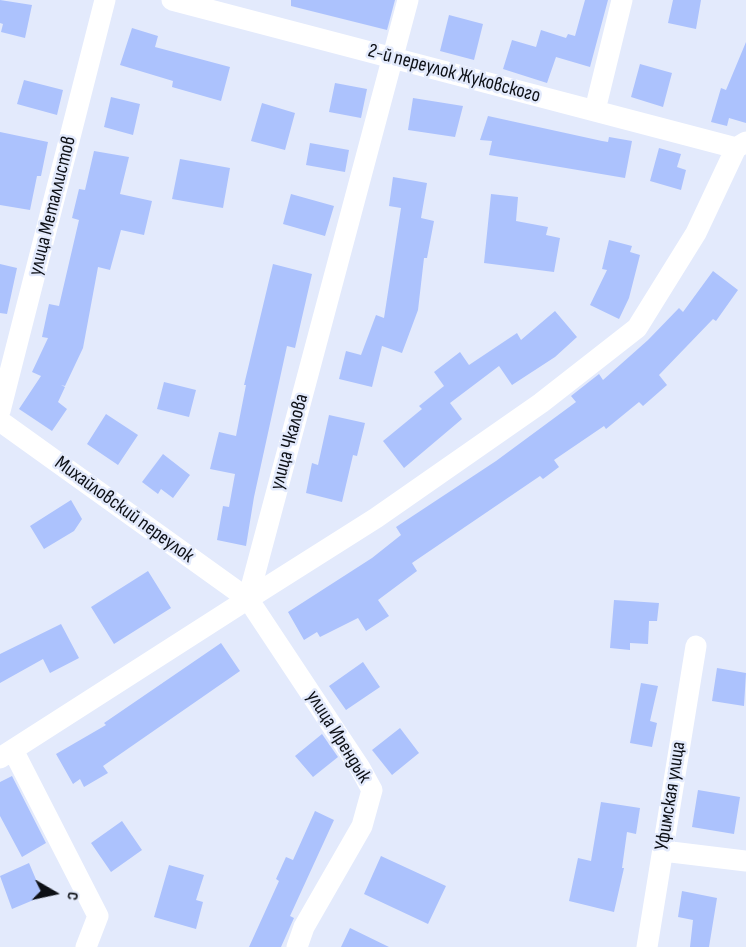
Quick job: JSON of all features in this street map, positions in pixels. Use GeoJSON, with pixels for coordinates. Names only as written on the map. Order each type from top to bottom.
{"type":"FeatureCollection","features":[{"type":"Feature","properties":{"kind":"street","name":"улица Металлистов"},"geometry":{"type":"LineString","coordinates":[[0,411],[105,0]]}},
{"type":"Feature","properties":{"kind":"street","name":"2-й переулок Жуковского"},"geometry":{"type":"LineString","coordinates":[[172,0],[595,110],[741,145]]}},
{"type":"Feature","properties":{"kind":"street","name":"улица Чкалова"},"geometry":{"type":"LineString","coordinates":[[248,599],[408,0]]}},
{"type":"Feature","properties":{"kind":"street"},"geometry":{"type":"LineString","coordinates":[[595,110],[622,0]]}},
{"type":"Feature","properties":{"kind":"street"},"geometry":{"type":"LineString","coordinates":[[86,947],[98,916],[7,755],[386,512],[541,403],[637,327],[696,233],[741,145]]}},
{"type":"Feature","properties":{"kind":"street","name":"Михайловский переулок"},"geometry":{"type":"LineString","coordinates":[[0,421],[248,599]]}},
{"type":"Feature","properties":{"kind":"street","name":"улица Ирендык"},"geometry":{"type":"LineString","coordinates":[[248,599],[372,790],[362,826],[304,927],[297,947]]}},
{"type":"Feature","properties":{"kind":"street","name":"Уфимская улица"},"geometry":{"type":"LineString","coordinates":[[646,947],[696,646]]}},
{"type":"Feature","properties":{"kind":"street"},"geometry":{"type":"LineString","coordinates":[[663,850],[746,861]]}},
{"type":"Feature","properties":{"kind":"building"},"geometry":{"type":"Polygon","coordinates":[[[0,0],[32,5],[25,38],[1,32],[3,24],[0,23],[0,0]]]}},
{"type":"Feature","properties":{"kind":"building"},"geometry":{"type":"Polygon","coordinates":[[[291,0],[395,0],[387,30],[291,6],[291,0]]]}},
{"type":"Feature","properties":{"kind":"building"},"geometry":{"type":"Polygon","coordinates":[[[585,0],[608,0],[590,67],[556,57],[547,83],[503,69],[512,40],[536,47],[541,30],[566,38],[568,34],[575,36],[585,0]]]}},
{"type":"Feature","properties":{"kind":"building"},"geometry":{"type":"Polygon","coordinates":[[[673,0],[701,0],[696,29],[668,23],[673,0]]]}},
{"type":"Feature","properties":{"kind":"building"},"geometry":{"type":"Polygon","coordinates":[[[449,15],[483,24],[474,60],[440,51],[449,15]]]}},
{"type":"Feature","properties":{"kind":"building"},"geometry":{"type":"Polygon","coordinates":[[[132,28],[158,36],[155,47],[230,67],[221,101],[172,87],[173,81],[120,65],[132,28]]]}},
{"type":"Feature","properties":{"kind":"building"},"geometry":{"type":"Polygon","coordinates":[[[746,42],[746,123],[729,118],[727,126],[711,122],[721,88],[726,90],[746,42]]]}},
{"type":"Feature","properties":{"kind":"building"},"geometry":{"type":"Polygon","coordinates":[[[640,64],[672,73],[663,107],[631,97],[640,64]]]}},
{"type":"Feature","properties":{"kind":"building"},"geometry":{"type":"Polygon","coordinates":[[[24,80],[63,90],[57,115],[17,104],[24,80]]]}},
{"type":"Feature","properties":{"kind":"building"},"geometry":{"type":"Polygon","coordinates":[[[335,83],[367,89],[361,118],[329,112],[335,83]]]}},
{"type":"Feature","properties":{"kind":"building"},"geometry":{"type":"Polygon","coordinates":[[[111,97],[140,104],[133,135],[104,127],[111,97]]]}},
{"type":"Feature","properties":{"kind":"building"},"geometry":{"type":"Polygon","coordinates":[[[413,98],[463,106],[455,137],[408,130],[413,98]]]}},
{"type":"Feature","properties":{"kind":"building"},"geometry":{"type":"Polygon","coordinates":[[[262,103],[295,113],[285,150],[251,141],[262,103]]]}},
{"type":"Feature","properties":{"kind":"building"},"geometry":{"type":"Polygon","coordinates":[[[488,116],[602,141],[608,142],[609,137],[632,141],[625,178],[489,155],[492,141],[480,140],[488,116]]]}},
{"type":"Feature","properties":{"kind":"building"},"geometry":{"type":"Polygon","coordinates":[[[0,132],[48,142],[41,176],[37,176],[30,210],[0,205],[0,132]]]}},
{"type":"Feature","properties":{"kind":"building"},"geometry":{"type":"Polygon","coordinates":[[[310,143],[349,150],[345,172],[306,165],[310,143]]]}},
{"type":"Feature","properties":{"kind":"building"},"geometry":{"type":"Polygon","coordinates":[[[659,148],[681,154],[677,167],[686,170],[681,190],[650,181],[659,148]]]}},
{"type":"Feature","properties":{"kind":"building"},"geometry":{"type":"Polygon","coordinates":[[[94,151],[129,157],[120,194],[152,201],[144,235],[121,230],[110,270],[98,267],[83,348],[65,386],[61,385],[65,387],[58,402],[67,409],[52,431],[19,409],[41,376],[32,372],[48,338],[42,337],[49,304],[59,306],[79,220],[72,218],[79,189],[85,190],[94,151]]]}},
{"type":"Feature","properties":{"kind":"building"},"geometry":{"type":"Polygon","coordinates":[[[180,159],[230,168],[223,208],[172,199],[180,159]]]}},
{"type":"Feature","properties":{"kind":"building"},"geometry":{"type":"Polygon","coordinates":[[[393,177],[427,183],[421,218],[434,221],[427,258],[424,258],[418,310],[402,353],[382,346],[372,387],[339,379],[346,351],[361,355],[376,315],[384,318],[401,208],[389,206],[393,177]]]}},
{"type":"Feature","properties":{"kind":"building"},"geometry":{"type":"Polygon","coordinates":[[[291,194],[334,206],[325,236],[283,224],[291,194]]]}},
{"type":"Feature","properties":{"kind":"building"},"geometry":{"type":"Polygon","coordinates":[[[491,194],[518,197],[516,221],[548,227],[546,235],[560,238],[554,272],[484,263],[491,194]]]}},
{"type":"Feature","properties":{"kind":"building"},"geometry":{"type":"Polygon","coordinates":[[[609,240],[632,246],[630,252],[640,255],[629,298],[619,319],[590,305],[607,270],[602,269],[609,240]]]}},
{"type":"Feature","properties":{"kind":"building"},"geometry":{"type":"Polygon","coordinates":[[[0,264],[17,268],[7,314],[0,313],[0,264]]]}},
{"type":"Feature","properties":{"kind":"building"},"geometry":{"type":"Polygon","coordinates":[[[273,264],[312,274],[295,348],[287,346],[254,497],[246,546],[217,540],[223,506],[229,507],[235,474],[210,469],[219,432],[236,436],[246,385],[244,385],[273,264]]]}},
{"type":"Feature","properties":{"kind":"building"},"geometry":{"type":"Polygon","coordinates":[[[713,271],[738,290],[716,321],[713,319],[659,375],[667,385],[643,406],[639,402],[606,429],[604,426],[554,460],[559,467],[543,479],[540,476],[412,563],[417,571],[378,600],[389,616],[366,631],[358,618],[320,637],[317,632],[304,640],[288,612],[372,558],[401,535],[396,527],[496,461],[576,402],[571,396],[599,374],[603,380],[648,340],[679,308],[683,312],[713,271]]]}},
{"type":"Feature","properties":{"kind":"building"},"geometry":{"type":"Polygon","coordinates":[[[555,311],[577,337],[555,357],[512,385],[499,366],[450,403],[462,419],[404,468],[383,441],[422,409],[419,406],[444,386],[434,372],[460,352],[469,365],[517,333],[521,340],[555,311]]]}},
{"type":"Feature","properties":{"kind":"building"},"geometry":{"type":"Polygon","coordinates":[[[164,382],[196,390],[189,417],[157,409],[164,382]]]}},
{"type":"Feature","properties":{"kind":"building"},"geometry":{"type":"Polygon","coordinates":[[[106,414],[138,435],[118,465],[87,444],[106,414]]]}},
{"type":"Feature","properties":{"kind":"building"},"geometry":{"type":"Polygon","coordinates":[[[329,415],[365,423],[357,456],[353,455],[342,502],[306,493],[312,463],[318,465],[329,415]]]}},
{"type":"Feature","properties":{"kind":"building"},"geometry":{"type":"Polygon","coordinates":[[[163,454],[190,475],[173,498],[161,489],[158,494],[142,482],[163,454]]]}},
{"type":"Feature","properties":{"kind":"building"},"geometry":{"type":"Polygon","coordinates":[[[71,500],[82,519],[74,531],[44,549],[30,526],[71,500]]]}},
{"type":"Feature","properties":{"kind":"building"},"geometry":{"type":"Polygon","coordinates":[[[148,571],[171,608],[114,644],[91,607],[148,571]]]}},
{"type":"Feature","properties":{"kind":"building"},"geometry":{"type":"Polygon","coordinates":[[[614,600],[659,603],[657,621],[649,621],[648,644],[630,643],[630,650],[610,648],[614,600]]]}},
{"type":"Feature","properties":{"kind":"building"},"geometry":{"type":"Polygon","coordinates":[[[61,624],[79,658],[50,673],[43,659],[0,683],[0,654],[61,624]]]}},
{"type":"Feature","properties":{"kind":"building"},"geometry":{"type":"Polygon","coordinates":[[[221,643],[240,671],[103,766],[108,773],[84,787],[80,779],[73,784],[56,754],[106,725],[104,723],[221,643]]]}},
{"type":"Feature","properties":{"kind":"building"},"geometry":{"type":"Polygon","coordinates":[[[363,662],[380,687],[346,710],[329,686],[363,662]]]}},
{"type":"Feature","properties":{"kind":"building"},"geometry":{"type":"Polygon","coordinates":[[[717,668],[746,673],[744,706],[712,701],[717,668]]]}},
{"type":"Feature","properties":{"kind":"building"},"geometry":{"type":"Polygon","coordinates":[[[641,683],[658,686],[650,721],[657,723],[652,747],[630,743],[641,683]]]}},
{"type":"Feature","properties":{"kind":"building"},"geometry":{"type":"Polygon","coordinates":[[[400,728],[419,753],[392,775],[372,750],[400,728]]]}},
{"type":"Feature","properties":{"kind":"building"},"geometry":{"type":"Polygon","coordinates":[[[322,734],[338,757],[313,777],[295,756],[322,734]]]}},
{"type":"Feature","properties":{"kind":"building"},"geometry":{"type":"Polygon","coordinates":[[[12,776],[46,843],[22,857],[0,816],[0,782],[12,776]]]}},
{"type":"Feature","properties":{"kind":"building"},"geometry":{"type":"Polygon","coordinates":[[[698,790],[740,797],[734,834],[692,827],[698,790]]]}},
{"type":"Feature","properties":{"kind":"building"},"geometry":{"type":"Polygon","coordinates":[[[601,802],[640,808],[636,834],[627,832],[622,868],[624,868],[614,912],[569,901],[578,858],[591,861],[601,802]]]}},
{"type":"Feature","properties":{"kind":"building"},"geometry":{"type":"Polygon","coordinates":[[[315,811],[334,820],[290,916],[294,918],[281,947],[249,947],[279,881],[276,879],[286,857],[293,860],[315,811]]]}},
{"type":"Feature","properties":{"kind":"building"},"geometry":{"type":"Polygon","coordinates":[[[122,821],[142,850],[111,872],[91,843],[122,821]]]}},
{"type":"Feature","properties":{"kind":"building"},"geometry":{"type":"Polygon","coordinates":[[[381,856],[446,886],[428,924],[364,894],[381,856]]]}},
{"type":"Feature","properties":{"kind":"building"},"geometry":{"type":"Polygon","coordinates":[[[29,863],[43,896],[12,909],[0,876],[29,863]]]}},
{"type":"Feature","properties":{"kind":"building"},"geometry":{"type":"Polygon","coordinates":[[[169,865],[204,875],[196,900],[203,902],[196,929],[154,917],[169,865]]]}},
{"type":"Feature","properties":{"kind":"building"},"geometry":{"type":"Polygon","coordinates":[[[682,891],[717,898],[709,947],[690,947],[693,920],[678,917],[682,891]]]}},
{"type":"Feature","properties":{"kind":"building"},"geometry":{"type":"Polygon","coordinates":[[[350,928],[389,947],[341,947],[350,928]]]}}]}
